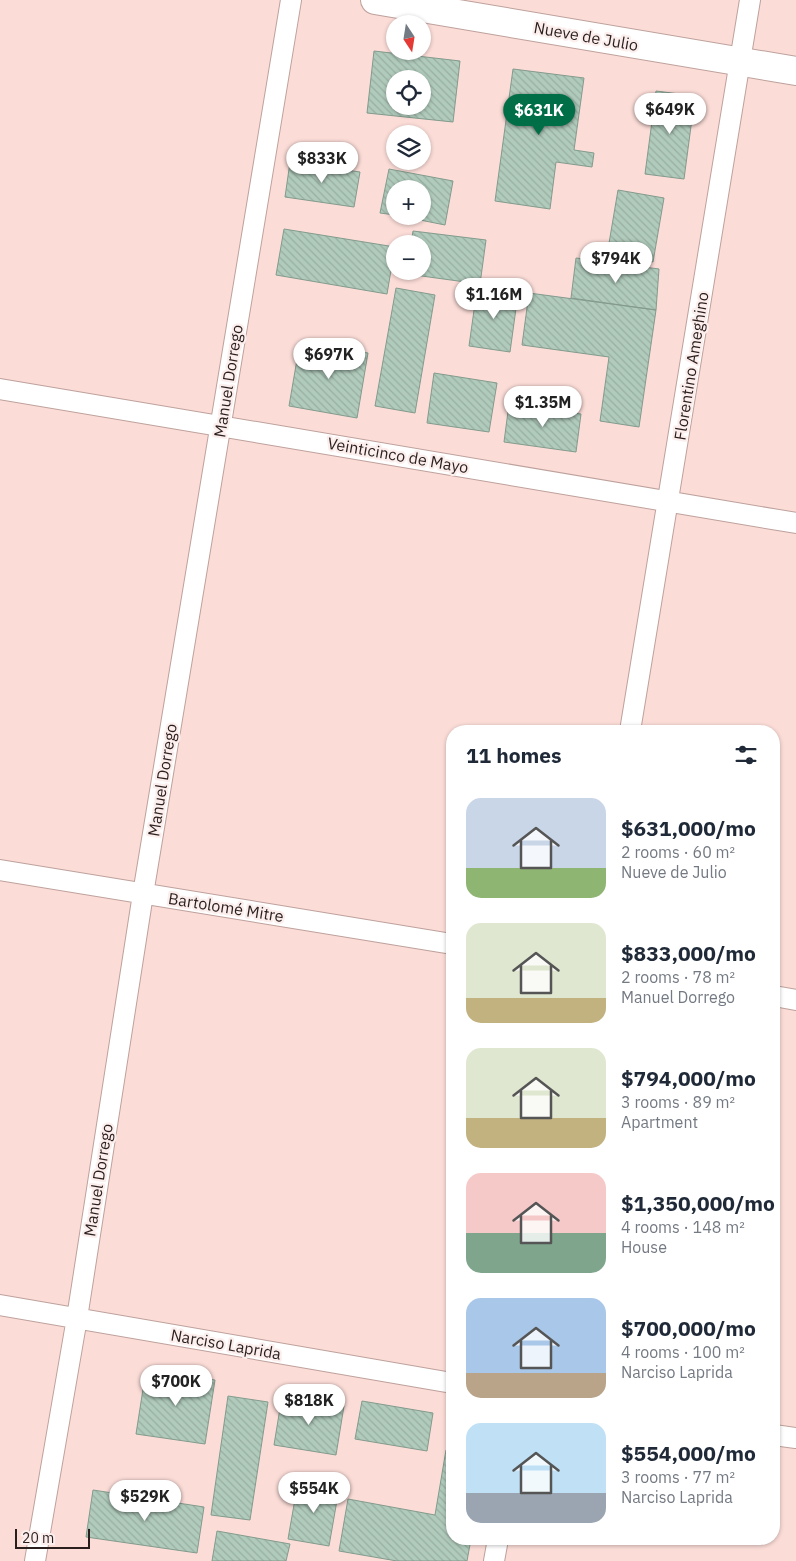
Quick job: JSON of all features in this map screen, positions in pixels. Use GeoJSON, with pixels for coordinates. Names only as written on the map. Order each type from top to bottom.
{"type":"FeatureCollection","features":[{"type":"Feature","properties":{"kind":"main road","name":"Nueve de Julio"},"geometry":{"type":"LineString","coordinates":[[376,0],[796,71]]}},
{"type":"Feature","properties":{"kind":"street","name":"Manuel Dorrego"},"geometry":{"type":"LineString","coordinates":[[35,1561],[77,1318],[144,894],[291,0]]}},
{"type":"Feature","properties":{"kind":"street","name":"Florentino Ameghino"},"geometry":{"type":"LineString","coordinates":[[631,725],[750,0]]}},
{"type":"Feature","properties":{"kind":"street","name":"Veinticinco de Mayo"},"geometry":{"type":"LineString","coordinates":[[0,389],[796,523]]}},
{"type":"Feature","properties":{"kind":"street","name":"Bartolomé Mitre"},"geometry":{"type":"LineString","coordinates":[[0,870],[446,943]]}},
{"type":"Feature","properties":{"kind":"street"},"geometry":{"type":"LineString","coordinates":[[780,997],[796,1000]]}},
{"type":"Feature","properties":{"kind":"street","name":"Narciso Laprida"},"geometry":{"type":"LineString","coordinates":[[0,1305],[446,1382]]}},
{"type":"Feature","properties":{"kind":"street"},"geometry":{"type":"LineString","coordinates":[[780,1436],[796,1438]]}},
{"type":"Feature","properties":{"kind":"street"},"geometry":{"type":"LineString","coordinates":[[494,1561],[497,1545]]}},
{"type":"Feature","properties":{"kind":"building"},"geometry":{"type":"Polygon","coordinates":[[[374,51],[386,52],[386,60],[431,60],[431,58],[460,61],[453,122],[386,115],[431,115],[431,70],[386,70],[386,115],[367,113],[374,51]]]}},
{"type":"Feature","properties":{"kind":"building"},"geometry":{"type":"Polygon","coordinates":[[[513,69],[584,78],[574,150],[594,153],[592,167],[556,162],[550,209],[495,201],[513,69]]]}},
{"type":"Feature","properties":{"kind":"building"},"geometry":{"type":"Polygon","coordinates":[[[656,91],[695,96],[684,179],[645,174],[656,91]]]}},
{"type":"Feature","properties":{"kind":"building"},"geometry":{"type":"Polygon","coordinates":[[[290,162],[360,172],[354,207],[285,197],[290,162]]]}},
{"type":"Feature","properties":{"kind":"building"},"geometry":{"type":"Polygon","coordinates":[[[389,170],[394,170],[453,181],[445,225],[431,222],[431,180],[387,180],[389,170]]]}},
{"type":"Feature","properties":{"kind":"building"},"geometry":{"type":"Polygon","coordinates":[[[386,184],[386,214],[380,213],[386,184]]]}},
{"type":"Feature","properties":{"kind":"building"},"geometry":{"type":"Polygon","coordinates":[[[618,190],[664,198],[653,262],[607,255],[618,190]]]}},
{"type":"Feature","properties":{"kind":"building"},"geometry":{"type":"Polygon","coordinates":[[[284,229],[386,246],[386,280],[389,280],[387,294],[276,275],[284,229]]]}},
{"type":"Feature","properties":{"kind":"building"},"geometry":{"type":"Polygon","coordinates":[[[413,231],[486,240],[480,284],[431,277],[431,235],[412,235],[413,231]]]}},
{"type":"Feature","properties":{"kind":"building"},"geometry":{"type":"Polygon","coordinates":[[[576,258],[659,269],[656,310],[571,298],[576,258]]]}},
{"type":"Feature","properties":{"kind":"building"},"geometry":{"type":"Polygon","coordinates":[[[396,288],[435,295],[415,413],[375,406],[396,288]]]}},
{"type":"Feature","properties":{"kind":"building"},"geometry":{"type":"Polygon","coordinates":[[[477,289],[518,294],[510,352],[469,346],[477,289]]]}},
{"type":"Feature","properties":{"kind":"building"},"geometry":{"type":"Polygon","coordinates":[[[529,293],[656,310],[639,427],[600,421],[609,357],[522,345],[529,293]]]}},
{"type":"Feature","properties":{"kind":"building"},"geometry":{"type":"Polygon","coordinates":[[[300,342],[368,353],[357,418],[289,406],[300,342]]]}},
{"type":"Feature","properties":{"kind":"building"},"geometry":{"type":"Polygon","coordinates":[[[434,373],[497,383],[489,432],[427,423],[434,373]]]}},
{"type":"Feature","properties":{"kind":"building"},"geometry":{"type":"Polygon","coordinates":[[[509,404],[581,414],[576,452],[504,442],[509,404]]]}},
{"type":"Feature","properties":{"kind":"building"},"geometry":{"type":"Polygon","coordinates":[[[146,1370],[215,1380],[205,1444],[136,1434],[146,1370]]]}},
{"type":"Feature","properties":{"kind":"building"},"geometry":{"type":"Polygon","coordinates":[[[228,1396],[268,1402],[250,1520],[211,1515],[228,1396]]]}},
{"type":"Feature","properties":{"kind":"building"},"geometry":{"type":"Polygon","coordinates":[[[282,1396],[344,1406],[336,1455],[274,1445],[282,1396]]]}},
{"type":"Feature","properties":{"kind":"building"},"geometry":{"type":"Polygon","coordinates":[[[362,1401],[433,1413],[427,1451],[355,1439],[362,1401]]]}},
{"type":"Feature","properties":{"kind":"building"},"geometry":{"type":"Polygon","coordinates":[[[446,1450],[446,1545],[470,1545],[467,1561],[397,1561],[339,1551],[348,1499],[435,1515],[446,1450]]]}},
{"type":"Feature","properties":{"kind":"building"},"geometry":{"type":"Polygon","coordinates":[[[298,1482],[339,1489],[329,1546],[288,1539],[298,1482]]]}},
{"type":"Feature","properties":{"kind":"building"},"geometry":{"type":"Polygon","coordinates":[[[93,1490],[204,1507],[197,1553],[86,1537],[93,1490]]]}},
{"type":"Feature","properties":{"kind":"building"},"geometry":{"type":"Polygon","coordinates":[[[217,1531],[290,1544],[286,1561],[212,1561],[217,1531]]]}}]}
